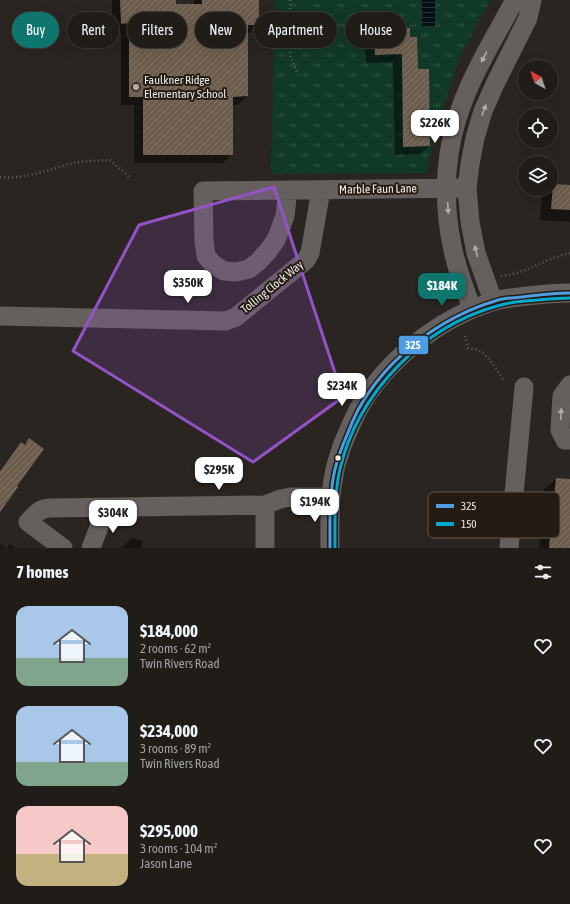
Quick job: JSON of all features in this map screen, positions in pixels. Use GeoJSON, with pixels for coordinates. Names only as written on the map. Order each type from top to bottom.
{"type":"FeatureCollection","features":[{"type":"Feature","properties":{"kind":"street"},"geometry":{"type":"LineString","coordinates":[[472,309],[459,274],[452,246],[446,189],[448,160],[454,129],[475,73],[511,7],[518,0]]}},
{"type":"Feature","properties":{"kind":"street"},"geometry":{"type":"LineString","coordinates":[[493,301],[476,253],[470,222],[467,188],[470,164],[475,138],[483,111],[528,18],[532,0]]}},
{"type":"Feature","properties":{"kind":"street","name":"Marble Faun Lane"},"geometry":{"type":"LineString","coordinates":[[288,190],[285,216],[276,240],[258,262],[248,269],[236,272],[224,271],[213,264],[206,256],[204,241],[203,191],[288,190],[446,189],[467,188]]}},
{"type":"Feature","properties":{"kind":"street","name":"Tolling Clock Way"},"geometry":{"type":"LineString","coordinates":[[0,316],[226,321],[236,317],[306,260],[310,252],[321,190]]}},
{"type":"Feature","properties":{"kind":"street"},"geometry":{"type":"LineString","coordinates":[[330,548],[330,498],[334,474],[347,433],[358,410],[388,369],[425,336],[444,323],[472,309],[493,301],[551,293],[570,293]]}},
{"type":"Feature","properties":{"kind":"street"},"geometry":{"type":"LineString","coordinates":[[570,386],[562,396],[560,430],[565,440],[570,440]]}},
{"type":"Feature","properties":{"kind":"street"},"geometry":{"type":"LineString","coordinates":[[514,492],[524,387]]}},
{"type":"Feature","properties":{"kind":"street"},"geometry":{"type":"LineString","coordinates":[[63,548],[28,522],[37,512],[50,508],[265,505],[280,499],[291,497],[330,498]]}},
{"type":"Feature","properties":{"kind":"street"},"geometry":{"type":"LineString","coordinates":[[265,505],[265,548]]}},
{"type":"Feature","properties":{"kind":"street"},"geometry":{"type":"LineString","coordinates":[[91,548],[106,508]]}},
{"type":"Feature","properties":{"kind":"street"},"geometry":{"type":"LineString","coordinates":[[509,548],[510,538]]}},
{"type":"Feature","properties":{"kind":"path"},"geometry":{"type":"LineString","coordinates":[[290,0],[290,56],[298,75]]}},
{"type":"Feature","properties":{"kind":"path"},"geometry":{"type":"LineString","coordinates":[[0,177],[8,178],[29,176],[81,162],[110,160],[129,177]]}},
{"type":"Feature","properties":{"kind":"path"},"geometry":{"type":"LineString","coordinates":[[497,276],[523,271],[553,258],[570,253]]}},
{"type":"Feature","properties":{"kind":"path"},"geometry":{"type":"LineString","coordinates":[[465,336],[468,348],[478,350],[484,355],[498,371],[504,381]]}},
{"type":"Feature","properties":{"kind":"highlighted area"},"geometry":{"type":"Polygon","coordinates":[[[274,187],[343,397],[253,462],[73,351],[139,225],[274,187]]]}},
{"type":"Feature","properties":{"kind":"green space"},"geometry":{"type":"Polygon","coordinates":[[[275,0],[491,0],[460,57],[433,143],[427,173],[271,174],[274,48],[337,48],[337,12],[275,12],[275,0]]]}},
{"type":"Feature","properties":{"kind":"shaded area"},"geometry":{"type":"Polygon","coordinates":[[[422,0],[435,0],[435,26],[422,26],[422,0]]]}},
{"type":"Feature","properties":{"kind":"building"},"geometry":{"type":"Polygon","coordinates":[[[120,0],[176,0],[176,4],[202,4],[202,0],[259,0],[259,12],[254,12],[254,25],[248,25],[248,96],[233,97],[233,155],[143,155],[143,97],[129,97],[129,48],[187,48],[187,12],[127,12],[127,23],[121,24],[120,0]]]}},
{"type":"Feature","properties":{"kind":"building"},"geometry":{"type":"Polygon","coordinates":[[[406,28],[410,28],[410,37],[417,37],[418,69],[429,69],[430,146],[403,147],[402,54],[375,55],[375,48],[406,48],[406,28]]]}},
{"type":"Feature","properties":{"kind":"building"},"geometry":{"type":"Polygon","coordinates":[[[558,184],[570,185],[570,210],[551,209],[552,196],[558,196],[558,184]]]}},
{"type":"Feature","properties":{"kind":"building"},"geometry":{"type":"Polygon","coordinates":[[[29,438],[44,449],[0,512],[0,471],[21,442],[25,445],[29,438]]]}},
{"type":"Feature","properties":{"kind":"building"},"geometry":{"type":"Polygon","coordinates":[[[556,478],[570,479],[570,548],[549,548],[550,538],[560,538],[560,492],[555,492],[556,478]]]}},
{"type":"Feature","properties":{"kind":"transit line","name":"325"},"geometry":{"type":"LineString","coordinates":[[330,548],[331,499],[337,461],[343,443],[358,410],[383,374],[416,343],[434,330],[474,308],[498,300],[546,294],[570,293]]}},
{"type":"Feature","properties":{"kind":"transit line","name":"150"},"geometry":{"type":"LineString","coordinates":[[335,548],[335,508],[337,489],[340,469],[349,441],[362,414],[378,390],[397,367],[419,347],[443,330],[469,316],[507,303],[570,298]]}},
{"type":"Feature","properties":{"kind":"place","name":"Faulkner Ridge Elementary School"},"geometry":{"type":"Point","coordinates":[136,87]}}]}
